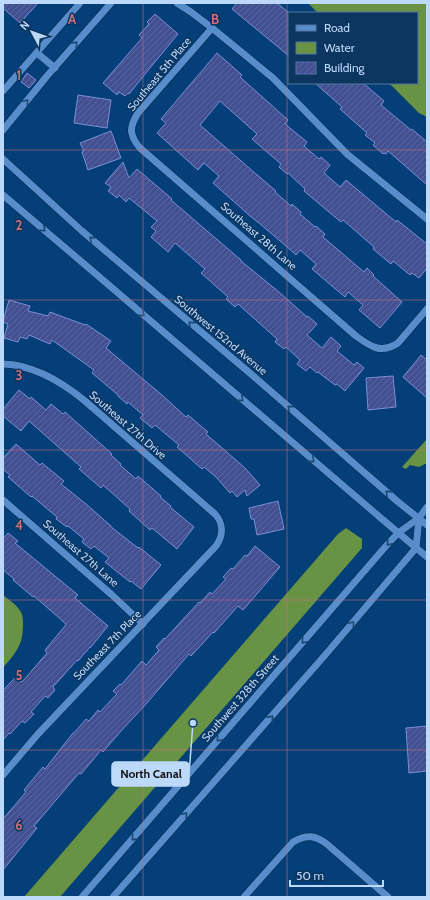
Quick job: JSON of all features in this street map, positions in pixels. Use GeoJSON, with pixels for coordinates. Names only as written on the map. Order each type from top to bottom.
{"type":"FeatureCollection","features":[{"type":"Feature","properties":{"kind":"street"},"geometry":{"type":"LineString","coordinates":[[3,91],[80,3]]}},
{"type":"Feature","properties":{"kind":"street"},"geometry":{"type":"LineString","coordinates":[[3,130],[111,3]]}},
{"type":"Feature","properties":{"kind":"street"},"geometry":{"type":"LineString","coordinates":[[177,3],[212,28],[273,78],[347,154],[427,219]]}},
{"type":"Feature","properties":{"kind":"street","name":"Southeast 5th Place"},"geometry":{"type":"LineString","coordinates":[[132,138],[132,123],[138,112],[212,28]]}},
{"type":"Feature","properties":{"kind":"street"},"geometry":{"type":"LineString","coordinates":[[37,53],[55,68]]}},
{"type":"Feature","properties":{"kind":"street","name":"Southeast 28th Lane"},"geometry":{"type":"LineString","coordinates":[[132,138],[140,148],[350,331],[365,342],[380,349],[387,348],[398,343],[427,309]]}},
{"type":"Feature","properties":{"kind":"street","name":"Southwest 152nd Avenue"},"geometry":{"type":"LineString","coordinates":[[3,159],[82,231],[251,374],[397,501],[427,524]]}},
{"type":"Feature","properties":{"kind":"street"},"geometry":{"type":"LineString","coordinates":[[3,195],[427,557]]}},
{"type":"Feature","properties":{"kind":"street","name":"Southeast 27th Drive"},"geometry":{"type":"LineString","coordinates":[[3,364],[19,366],[38,372],[57,381],[72,391],[215,514],[220,521],[221,528]]}},
{"type":"Feature","properties":{"kind":"street","name":"Southeast 27th Lane"},"geometry":{"type":"LineString","coordinates":[[3,500],[143,624]]}},
{"type":"Feature","properties":{"kind":"street","name":"Southwest 328th Street"},"geometry":{"type":"LineString","coordinates":[[82,897],[398,533],[419,518],[427,507]]}},
{"type":"Feature","properties":{"kind":"street"},"geometry":{"type":"LineString","coordinates":[[113,897],[322,659],[416,548],[419,518]]}},
{"type":"Feature","properties":{"kind":"street","name":"Southeast 7th Place"},"geometry":{"type":"LineString","coordinates":[[3,775],[38,734],[216,546],[220,540],[221,528]]}},
{"type":"Feature","properties":{"kind":"street"},"geometry":{"type":"LineString","coordinates":[[244,897],[293,842],[298,838],[311,836],[322,841],[388,897]]}},
{"type":"Feature","properties":{"kind":"water"},"geometry":{"type":"Polygon","coordinates":[[[303,3],[427,3],[427,117],[419,113],[390,84],[418,84],[418,12],[317,12],[309,4],[303,3]]]}},
{"type":"Feature","properties":{"kind":"water"},"geometry":{"type":"Polygon","coordinates":[[[427,439],[427,463],[419,467],[410,465],[406,469],[402,467],[427,439]]]}},
{"type":"Feature","properties":{"kind":"water"},"geometry":{"type":"Polygon","coordinates":[[[346,528],[362,539],[362,548],[60,897],[24,897],[338,534],[346,528]]]}},
{"type":"Feature","properties":{"kind":"water"},"geometry":{"type":"Polygon","coordinates":[[[3,595],[21,612],[23,632],[18,648],[3,668],[3,595]]]}},
{"type":"Feature","properties":{"kind":"building"},"geometry":{"type":"Polygon","coordinates":[[[3,3],[38,3],[20,23],[3,8],[3,3]]]}},
{"type":"Feature","properties":{"kind":"building"},"geometry":{"type":"Polygon","coordinates":[[[237,3],[277,3],[288,12],[288,55],[232,9],[237,3]]]}},
{"type":"Feature","properties":{"kind":"building"},"geometry":{"type":"Polygon","coordinates":[[[155,14],[178,34],[129,94],[128,93],[125,96],[119,92],[117,95],[103,83],[142,38],[139,35],[149,24],[147,22],[155,14]]]}},
{"type":"Feature","properties":{"kind":"building"},"geometry":{"type":"Polygon","coordinates":[[[217,53],[242,75],[240,77],[288,120],[285,124],[307,142],[304,146],[319,159],[321,157],[330,165],[324,173],[340,187],[346,180],[396,222],[397,220],[427,244],[427,268],[419,278],[412,273],[410,275],[393,261],[391,264],[343,220],[341,222],[304,191],[305,189],[288,173],[287,174],[279,167],[281,164],[252,139],[257,134],[220,101],[200,125],[276,191],[275,192],[291,206],[292,204],[301,212],[300,214],[325,234],[323,237],[364,272],[367,268],[374,275],[373,276],[402,302],[380,328],[359,310],[363,305],[348,292],[345,297],[312,269],[316,264],[300,250],[296,255],[213,183],[219,176],[204,163],[198,170],[157,133],[166,123],[161,119],[217,53]]]}},
{"type":"Feature","properties":{"kind":"building"},"geometry":{"type":"Polygon","coordinates":[[[27,73],[36,80],[29,88],[21,82],[27,73]]]}},
{"type":"Feature","properties":{"kind":"building"},"geometry":{"type":"Polygon","coordinates":[[[316,84],[364,84],[384,101],[381,105],[427,142],[427,185],[388,151],[386,154],[383,154],[373,145],[375,143],[365,135],[367,133],[340,109],[342,107],[316,84]]]}},
{"type":"Feature","properties":{"kind":"building"},"geometry":{"type":"Polygon","coordinates":[[[78,95],[111,100],[107,128],[74,123],[78,95]]]}},
{"type":"Feature","properties":{"kind":"building"},"geometry":{"type":"Polygon","coordinates":[[[111,131],[121,158],[88,170],[82,152],[84,151],[80,143],[111,131]]]}},
{"type":"Feature","properties":{"kind":"building"},"geometry":{"type":"Polygon","coordinates":[[[123,162],[129,178],[137,169],[241,261],[317,324],[307,335],[322,348],[331,337],[341,346],[337,351],[354,365],[357,362],[364,368],[345,391],[337,384],[335,385],[310,367],[306,371],[297,364],[300,360],[286,347],[284,349],[275,342],[277,339],[238,304],[235,307],[226,299],[228,297],[201,273],[205,269],[175,243],[168,252],[151,237],[156,231],[151,227],[157,221],[129,198],[126,202],[119,195],[117,198],[108,191],[111,187],[105,183],[123,162]]]}},
{"type":"Feature","properties":{"kind":"building"},"geometry":{"type":"Polygon","coordinates":[[[9,300],[30,306],[28,311],[48,316],[50,312],[85,325],[86,324],[111,341],[106,348],[186,417],[188,415],[208,432],[206,434],[245,468],[260,485],[247,496],[245,490],[237,497],[232,491],[230,493],[216,477],[204,467],[202,469],[177,447],[179,445],[155,425],[152,428],[140,418],[143,415],[128,402],[127,404],[92,373],[94,370],[52,340],[50,344],[29,335],[27,339],[20,337],[18,342],[4,338],[8,324],[3,321],[9,300]]]}},
{"type":"Feature","properties":{"kind":"building"},"geometry":{"type":"Polygon","coordinates":[[[421,355],[427,360],[427,398],[403,377],[421,355]]]}},
{"type":"Feature","properties":{"kind":"building"},"geometry":{"type":"Polygon","coordinates":[[[393,376],[396,407],[368,410],[366,378],[393,376]]]}},
{"type":"Feature","properties":{"kind":"building"},"geometry":{"type":"Polygon","coordinates":[[[19,390],[30,399],[31,397],[46,410],[51,404],[63,414],[65,412],[112,454],[111,455],[121,464],[120,465],[136,479],[138,476],[161,496],[160,497],[171,506],[170,507],[194,527],[177,549],[152,528],[150,530],[129,511],[130,509],[103,485],[101,488],[79,469],[81,467],[29,421],[21,431],[3,416],[3,409],[19,390]]]}},
{"type":"Feature","properties":{"kind":"building"},"geometry":{"type":"Polygon","coordinates":[[[16,444],[40,465],[42,463],[64,481],[61,484],[110,526],[161,565],[141,589],[105,562],[109,558],[94,546],[91,549],[82,542],[84,539],[68,526],[67,527],[56,519],[57,517],[8,477],[10,475],[3,469],[3,458],[16,444]]]}},
{"type":"Feature","properties":{"kind":"building"},"geometry":{"type":"Polygon","coordinates":[[[278,501],[284,529],[257,535],[254,519],[251,519],[249,508],[278,501]]]}},
{"type":"Feature","properties":{"kind":"building"},"geometry":{"type":"Polygon","coordinates":[[[8,533],[18,541],[15,543],[78,595],[75,598],[108,626],[90,648],[53,687],[55,690],[48,698],[45,696],[31,712],[34,714],[25,723],[22,721],[3,740],[3,690],[16,677],[22,682],[47,653],[45,650],[66,624],[3,570],[3,539],[8,533]]]}},
{"type":"Feature","properties":{"kind":"building"},"geometry":{"type":"Polygon","coordinates":[[[255,546],[280,567],[243,610],[238,606],[191,656],[189,654],[103,752],[101,750],[81,774],[79,773],[34,826],[37,828],[3,870],[3,819],[26,792],[24,790],[43,767],[45,769],[86,719],[89,721],[98,710],[100,712],[117,694],[113,691],[120,684],[121,685],[142,661],[146,665],[159,650],[156,647],[164,638],[165,639],[199,602],[200,603],[210,592],[212,594],[226,579],[223,577],[231,568],[233,569],[255,546]]]}},
{"type":"Feature","properties":{"kind":"building"},"geometry":{"type":"Polygon","coordinates":[[[427,726],[427,771],[409,773],[406,728],[427,726]]]}},
{"type":"Feature","properties":{"kind":"place","name":"North Canal"},"geometry":{"type":"Point","coordinates":[193,723]}}]}
